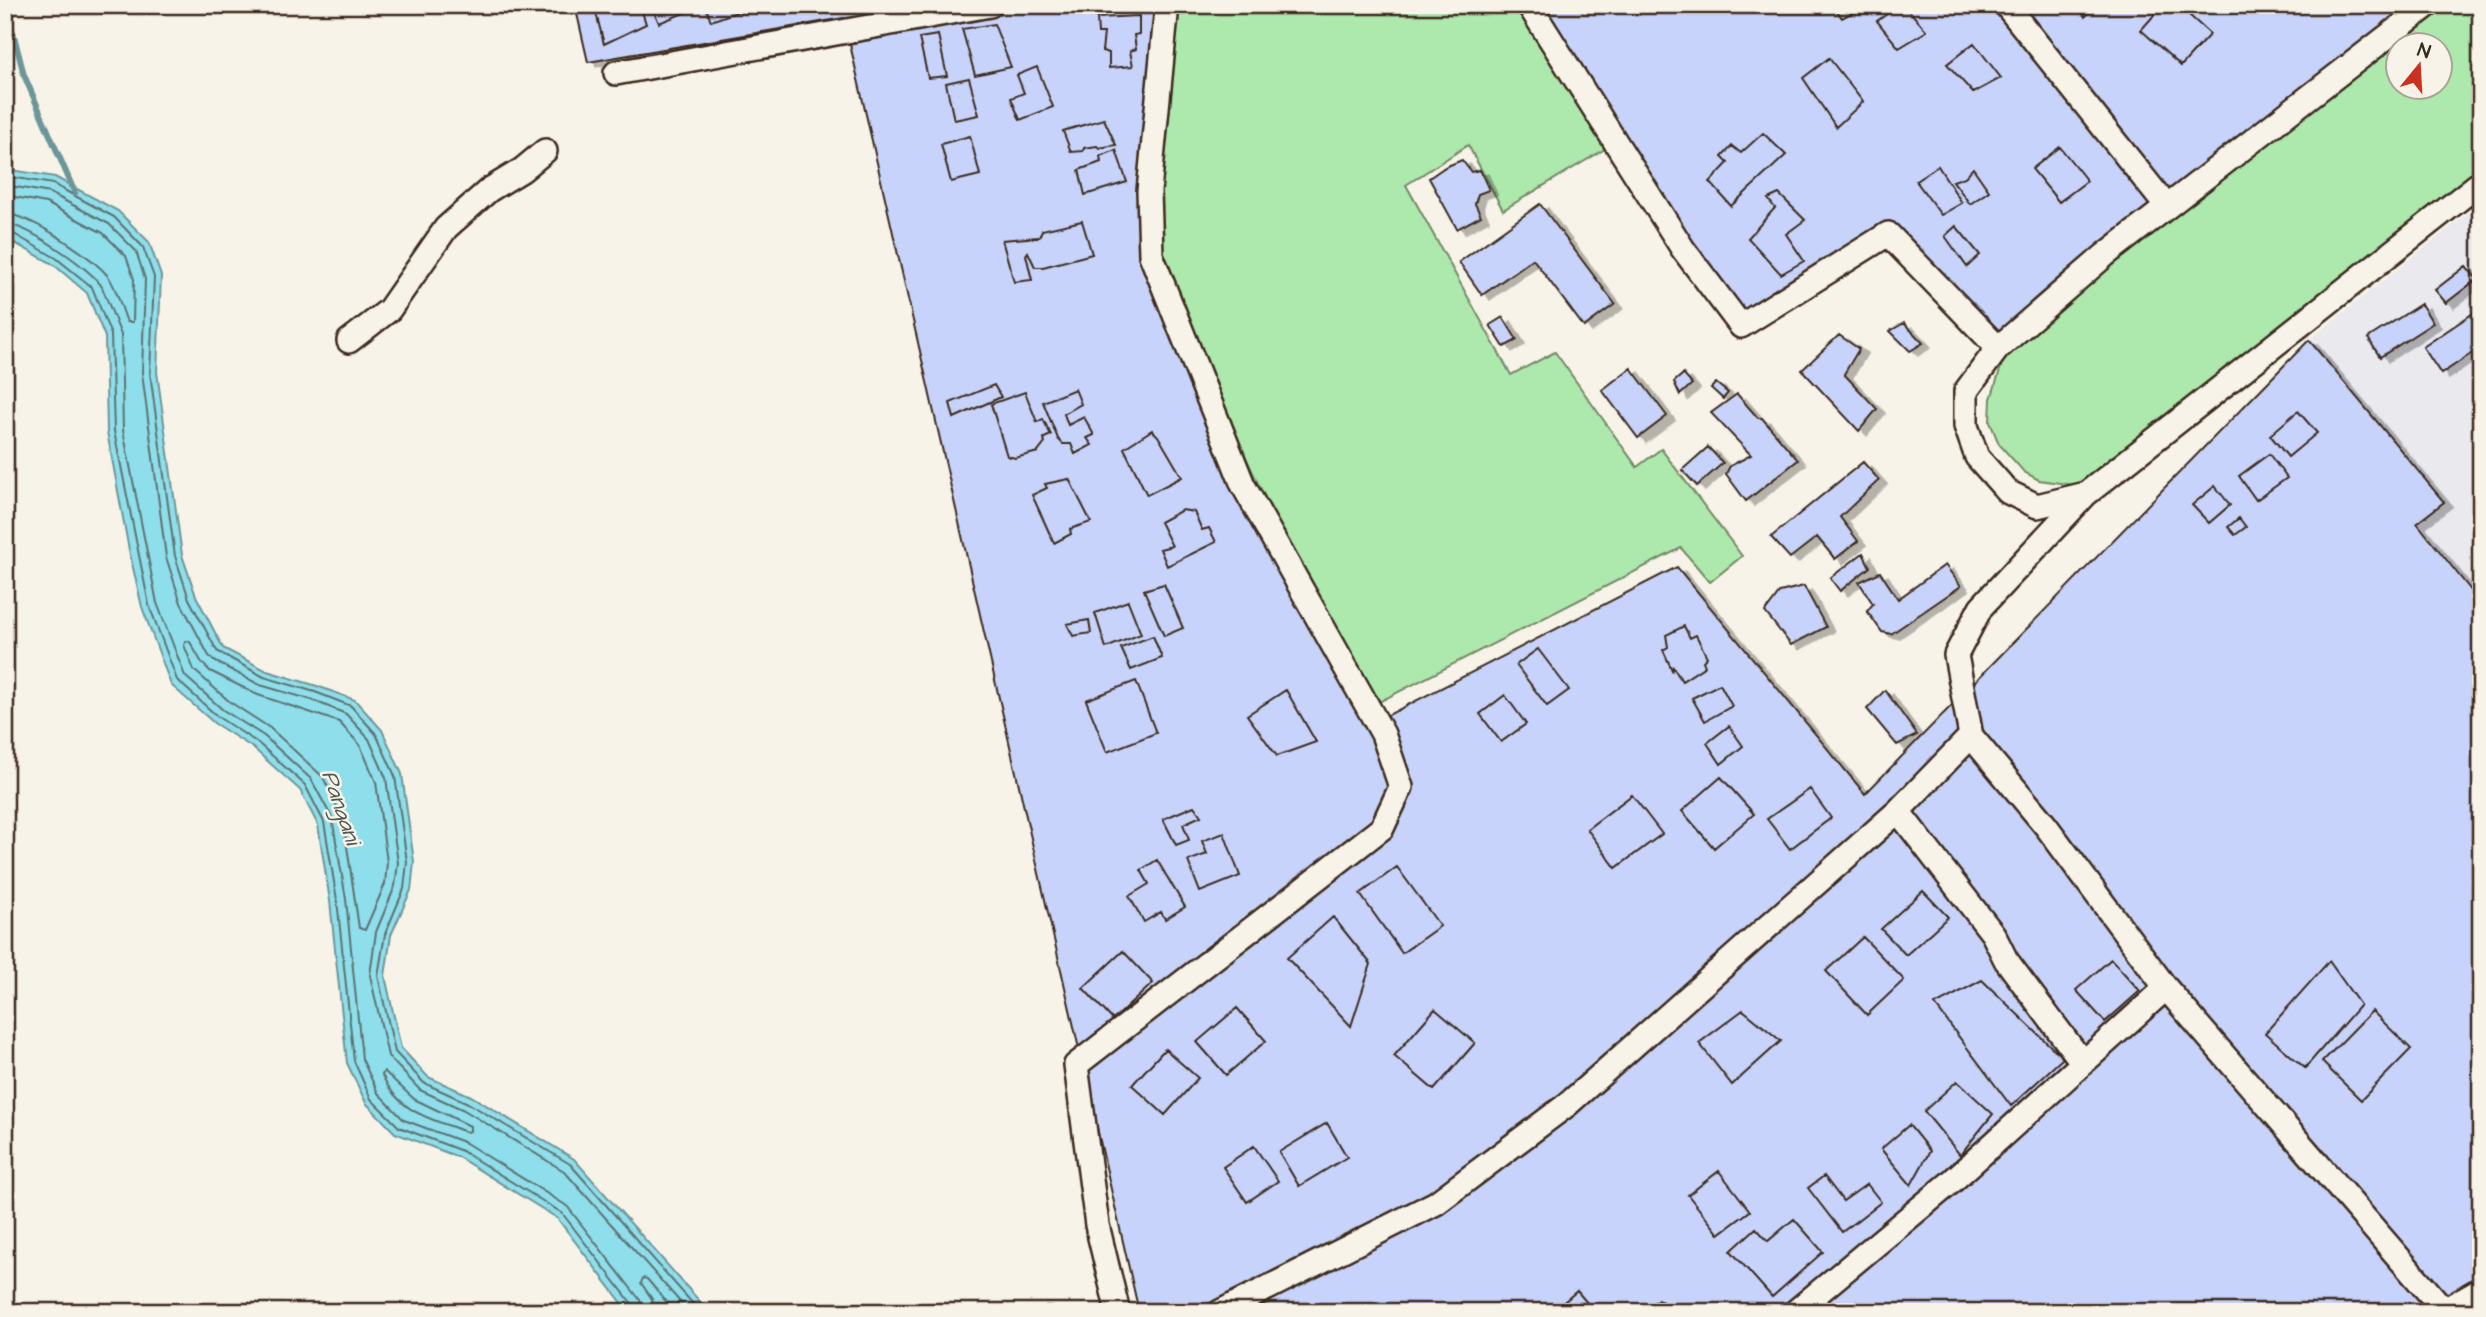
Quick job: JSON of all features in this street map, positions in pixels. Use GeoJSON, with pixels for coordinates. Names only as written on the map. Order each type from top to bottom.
{"type":"FeatureCollection","features":[{"type":"Feature","properties":{"kind":"street"},"geometry":{"type":"LineString","coordinates":[[616,74],[990,5]]}},
{"type":"Feature","properties":{"kind":"street"},"geometry":{"type":"LineString","coordinates":[[1118,1312],[1097,1225],[1076,1066],[1382,828],[1401,786],[1383,734],[1243,485],[1151,254],[1149,191],[1167,5]]}},
{"type":"Feature","properties":{"kind":"street"},"geometry":{"type":"LineString","coordinates":[[1530,5],[1683,249],[1741,326],[1888,233],[1998,348]]}},
{"type":"Feature","properties":{"kind":"street"},"geometry":{"type":"LineString","coordinates":[[2006,5],[2167,207]]}},
{"type":"Feature","properties":{"kind":"street"},"geometry":{"type":"LineString","coordinates":[[2085,494],[2037,506],[2008,492],[1978,457],[1966,426],[1966,391],[1998,348],[2105,255],[2428,5]]}},
{"type":"Feature","properties":{"kind":"street"},"geometry":{"type":"LineString","coordinates":[[349,341],[389,310],[446,228],[489,190],[522,170],[545,151]]}},
{"type":"Feature","properties":{"kind":"street"},"geometry":{"type":"LineString","coordinates":[[2481,182],[2085,494],[1981,607],[1956,655],[1971,736],[2046,826],[2166,988],[2443,1311],[2481,1289]]}},
{"type":"Feature","properties":{"kind":"street"},"geometry":{"type":"LineString","coordinates":[[1220,1312],[1436,1202],[1568,1104],[1898,811],[1971,736]]}},
{"type":"Feature","properties":{"kind":"street"},"geometry":{"type":"LineString","coordinates":[[1898,811],[1993,934],[2006,960],[2083,1063]]}},
{"type":"Feature","properties":{"kind":"street"},"geometry":{"type":"LineString","coordinates":[[1795,1312],[1950,1183],[2166,988]]}},
{"type":"Feature","properties":{"kind":"shaded area"},"geometry":{"type":"Polygon","coordinates":[[[2481,203],[2481,603],[2417,523],[2444,502],[2309,340],[2481,203]]]}},
{"type":"Feature","properties":{"kind":"green space"},"geometry":{"type":"Polygon","coordinates":[[[1178,5],[1520,5],[1610,146],[1503,210],[1468,145],[1406,185],[1511,375],[1555,352],[1637,467],[1661,449],[1742,556],[1710,582],[1681,548],[1375,704],[1250,481],[1159,253],[1157,192],[1178,5]]]}},
{"type":"Feature","properties":{"kind":"green space"},"geometry":{"type":"Polygon","coordinates":[[[2443,5],[2481,5],[2481,170],[2081,486],[2039,480],[2024,472],[1999,444],[1990,422],[1991,399],[2005,354],[2111,262],[2384,51],[2384,102],[2454,102],[2454,32],[2408,32],[2443,5]]]}},
{"type":"Feature","properties":{"kind":"water","name":"Pangani"},"geometry":{"type":"Polygon","coordinates":[[[5,169],[55,177],[118,211],[149,242],[161,276],[157,372],[182,555],[196,596],[223,648],[267,671],[355,700],[382,730],[402,774],[414,862],[411,890],[391,935],[385,976],[401,1048],[428,1077],[471,1096],[574,1159],[709,1312],[629,1312],[557,1218],[458,1157],[395,1133],[366,1103],[347,1063],[330,901],[318,825],[300,790],[253,748],[214,723],[171,685],[142,607],[129,550],[107,432],[105,337],[87,293],[53,264],[5,240],[5,169]]]}},
{"type":"Feature","properties":{"kind":"building"},"geometry":{"type":"Polygon","coordinates":[[[575,5],[1163,5],[1143,256],[1369,725],[1677,567],[1865,794],[2309,340],[2444,502],[2417,523],[2481,603],[2481,1284],[2433,1312],[1139,1312],[844,18],[588,62],[575,5]]]}},
{"type":"Feature","properties":{"kind":"building"},"geometry":{"type":"Polygon","coordinates":[[[594,5],[640,5],[646,24],[604,44],[594,5]]]}},
{"type":"Feature","properties":{"kind":"building"},"geometry":{"type":"Polygon","coordinates":[[[651,5],[692,5],[694,9],[659,23],[651,5]]]}},
{"type":"Feature","properties":{"kind":"building"},"geometry":{"type":"Polygon","coordinates":[[[705,5],[743,5],[745,9],[711,21],[705,5]]]}},
{"type":"Feature","properties":{"kind":"building"},"geometry":{"type":"Polygon","coordinates":[[[1539,5],[2413,5],[1997,336],[1889,223],[1742,316],[1689,245],[1539,5]]]}},
{"type":"Feature","properties":{"kind":"building"},"geometry":{"type":"Polygon","coordinates":[[[1596,5],[1613,5],[1601,11],[1596,5]]]}},
{"type":"Feature","properties":{"kind":"building"},"geometry":{"type":"Polygon","coordinates":[[[1833,5],[1849,5],[1853,12],[1842,18],[1833,5]]]}},
{"type":"Feature","properties":{"kind":"building"},"geometry":{"type":"Polygon","coordinates":[[[1904,5],[1927,31],[1899,48],[1877,21],[1904,5]]]}},
{"type":"Feature","properties":{"kind":"building"},"geometry":{"type":"Polygon","coordinates":[[[2078,5],[2097,5],[2085,17],[2078,5]]]}},
{"type":"Feature","properties":{"kind":"building"},"geometry":{"type":"Polygon","coordinates":[[[2163,5],[2178,5],[2210,34],[2181,66],[2141,30],[2163,5]]]}},
{"type":"Feature","properties":{"kind":"building"},"geometry":{"type":"Polygon","coordinates":[[[1139,16],[1139,34],[1134,35],[1136,49],[1130,51],[1133,66],[1109,68],[1109,53],[1102,51],[1104,33],[1098,33],[1097,18],[1139,16]]]}},
{"type":"Feature","properties":{"kind":"building"},"geometry":{"type":"Polygon","coordinates":[[[994,24],[1011,67],[975,75],[962,29],[994,24]]]}},
{"type":"Feature","properties":{"kind":"building"},"geometry":{"type":"Polygon","coordinates":[[[938,35],[947,76],[928,78],[919,38],[938,35]]]}},
{"type":"Feature","properties":{"kind":"building"},"geometry":{"type":"Polygon","coordinates":[[[1974,43],[2001,78],[1973,93],[1947,64],[1974,43]]]}},
{"type":"Feature","properties":{"kind":"building"},"geometry":{"type":"Polygon","coordinates":[[[1829,58],[1863,102],[1836,127],[1803,78],[1829,58]]]}},
{"type":"Feature","properties":{"kind":"building"},"geometry":{"type":"Polygon","coordinates":[[[1037,67],[1053,107],[1020,120],[1011,98],[1024,93],[1017,75],[1037,67]]]}},
{"type":"Feature","properties":{"kind":"building"},"geometry":{"type":"Polygon","coordinates":[[[969,78],[979,115],[954,120],[946,83],[969,78]]]}},
{"type":"Feature","properties":{"kind":"building"},"geometry":{"type":"Polygon","coordinates":[[[1104,119],[1116,145],[1071,152],[1063,131],[1104,119]]]}},
{"type":"Feature","properties":{"kind":"building"},"geometry":{"type":"Polygon","coordinates":[[[1763,133],[1786,155],[1731,206],[1710,182],[1728,163],[1722,157],[1732,146],[1741,153],[1763,133]]]}},
{"type":"Feature","properties":{"kind":"building"},"geometry":{"type":"Polygon","coordinates":[[[970,136],[980,175],[951,182],[941,144],[970,136]]]}},
{"type":"Feature","properties":{"kind":"building"},"geometry":{"type":"Polygon","coordinates":[[[2060,147],[2087,181],[2059,202],[2032,169],[2060,147]]]}},
{"type":"Feature","properties":{"kind":"building"},"geometry":{"type":"Polygon","coordinates":[[[1116,150],[1127,182],[1085,195],[1079,170],[1101,162],[1100,156],[1116,150]]]}},
{"type":"Feature","properties":{"kind":"building"},"geometry":{"type":"Polygon","coordinates":[[[1462,160],[1471,172],[1480,170],[1489,190],[1478,194],[1475,204],[1481,216],[1457,229],[1429,178],[1462,160]]]}},
{"type":"Feature","properties":{"kind":"building"},"geometry":{"type":"Polygon","coordinates":[[[1938,166],[1962,203],[1941,215],[1916,181],[1938,166]]]}},
{"type":"Feature","properties":{"kind":"building"},"geometry":{"type":"Polygon","coordinates":[[[1973,168],[1989,191],[1970,204],[1953,181],[1965,177],[1973,168]]]}},
{"type":"Feature","properties":{"kind":"building"},"geometry":{"type":"Polygon","coordinates":[[[1779,194],[1805,220],[1786,234],[1804,261],[1781,274],[1748,238],[1775,208],[1768,199],[1779,194]]]}},
{"type":"Feature","properties":{"kind":"building"},"geometry":{"type":"Polygon","coordinates":[[[1540,204],[1615,304],[1584,327],[1533,259],[1482,295],[1459,262],[1540,204]]]}},
{"type":"Feature","properties":{"kind":"building"},"geometry":{"type":"Polygon","coordinates":[[[1082,221],[1092,254],[1035,267],[1028,252],[1026,255],[1032,280],[1014,282],[1002,240],[1039,237],[1042,230],[1082,221]]]}},
{"type":"Feature","properties":{"kind":"building"},"geometry":{"type":"Polygon","coordinates":[[[1956,226],[1980,255],[1967,267],[1945,236],[1956,226]]]}},
{"type":"Feature","properties":{"kind":"building"},"geometry":{"type":"Polygon","coordinates":[[[2466,266],[2477,279],[2446,303],[2435,290],[2466,266]]]}},
{"type":"Feature","properties":{"kind":"building"},"geometry":{"type":"Polygon","coordinates":[[[2421,304],[2433,323],[2380,357],[2368,338],[2421,304]]]}},
{"type":"Feature","properties":{"kind":"building"},"geometry":{"type":"Polygon","coordinates":[[[2481,308],[2481,347],[2441,374],[2423,347],[2481,308]]]}},
{"type":"Feature","properties":{"kind":"building"},"geometry":{"type":"Polygon","coordinates":[[[1503,317],[1517,340],[1504,347],[1490,325],[1503,317]]]}},
{"type":"Feature","properties":{"kind":"building"},"geometry":{"type":"Polygon","coordinates":[[[1904,323],[1923,343],[1910,351],[1890,331],[1904,323]]]}},
{"type":"Feature","properties":{"kind":"building"},"geometry":{"type":"Polygon","coordinates":[[[1839,335],[1859,349],[1844,374],[1877,409],[1859,431],[1802,370],[1839,335]]]}},
{"type":"Feature","properties":{"kind":"building"},"geometry":{"type":"Polygon","coordinates":[[[1631,368],[1667,416],[1638,438],[1602,390],[1631,368]]]}},
{"type":"Feature","properties":{"kind":"building"},"geometry":{"type":"Polygon","coordinates":[[[1683,374],[1692,384],[1680,395],[1674,382],[1683,374]]]}},
{"type":"Feature","properties":{"kind":"building"},"geometry":{"type":"Polygon","coordinates":[[[1716,383],[1728,393],[1723,399],[1711,388],[1716,383]]]}},
{"type":"Feature","properties":{"kind":"building"},"geometry":{"type":"Polygon","coordinates":[[[994,385],[1001,397],[954,418],[950,403],[994,385]]]}},
{"type":"Feature","properties":{"kind":"building"},"geometry":{"type":"Polygon","coordinates":[[[1075,389],[1081,404],[1064,414],[1068,425],[1084,417],[1094,435],[1087,438],[1092,445],[1075,454],[1071,444],[1063,444],[1058,439],[1043,402],[1075,389]]]}},
{"type":"Feature","properties":{"kind":"building"},"geometry":{"type":"Polygon","coordinates":[[[1025,392],[1037,422],[1043,419],[1051,435],[1044,438],[1045,443],[1038,452],[1015,458],[1007,456],[991,404],[1025,392]]]}},
{"type":"Feature","properties":{"kind":"building"},"geometry":{"type":"Polygon","coordinates":[[[1737,394],[1798,460],[1746,501],[1726,474],[1730,466],[1751,455],[1711,413],[1737,394]]]}},
{"type":"Feature","properties":{"kind":"building"},"geometry":{"type":"Polygon","coordinates":[[[2298,411],[2317,433],[2288,457],[2270,435],[2298,411]]]}},
{"type":"Feature","properties":{"kind":"building"},"geometry":{"type":"Polygon","coordinates":[[[1152,430],[1182,477],[1147,495],[1124,448],[1152,430]]]}},
{"type":"Feature","properties":{"kind":"building"},"geometry":{"type":"Polygon","coordinates":[[[1708,447],[1723,463],[1697,486],[1682,470],[1708,447]]]}},
{"type":"Feature","properties":{"kind":"building"},"geometry":{"type":"Polygon","coordinates":[[[2269,454],[2287,478],[2256,500],[2239,476],[2269,454]]]}},
{"type":"Feature","properties":{"kind":"building"},"geometry":{"type":"Polygon","coordinates":[[[1863,462],[1879,480],[1840,517],[1858,541],[1835,559],[1817,537],[1790,558],[1771,537],[1863,462]]]}},
{"type":"Feature","properties":{"kind":"building"},"geometry":{"type":"Polygon","coordinates":[[[1069,479],[1091,522],[1070,529],[1071,534],[1054,543],[1032,495],[1047,488],[1045,484],[1069,479]]]}},
{"type":"Feature","properties":{"kind":"building"},"geometry":{"type":"Polygon","coordinates":[[[2215,486],[2230,505],[2209,523],[2192,505],[2215,486]]]}},
{"type":"Feature","properties":{"kind":"building"},"geometry":{"type":"Polygon","coordinates":[[[1182,510],[1194,512],[1202,530],[1209,528],[1216,542],[1167,566],[1160,549],[1172,546],[1160,522],[1182,510]]]}},
{"type":"Feature","properties":{"kind":"building"},"geometry":{"type":"Polygon","coordinates":[[[2239,518],[2246,527],[2235,535],[2228,527],[2239,518]]]}},
{"type":"Feature","properties":{"kind":"building"},"geometry":{"type":"Polygon","coordinates":[[[1863,553],[1870,567],[1840,591],[1830,578],[1863,553]]]}},
{"type":"Feature","properties":{"kind":"building"},"geometry":{"type":"Polygon","coordinates":[[[1945,565],[1961,586],[1891,634],[1882,632],[1867,611],[1873,604],[1859,582],[1880,572],[1898,599],[1945,565]]]}},
{"type":"Feature","properties":{"kind":"building"},"geometry":{"type":"Polygon","coordinates":[[[1164,584],[1183,628],[1164,636],[1144,590],[1164,584]]]}},
{"type":"Feature","properties":{"kind":"building"},"geometry":{"type":"Polygon","coordinates":[[[1804,586],[1826,627],[1791,645],[1765,612],[1780,592],[1804,586]]]}},
{"type":"Feature","properties":{"kind":"building"},"geometry":{"type":"Polygon","coordinates":[[[1128,601],[1141,634],[1106,648],[1095,613],[1128,601]]]}},
{"type":"Feature","properties":{"kind":"building"},"geometry":{"type":"Polygon","coordinates":[[[1089,620],[1091,633],[1073,636],[1067,624],[1089,620]]]}},
{"type":"Feature","properties":{"kind":"building"},"geometry":{"type":"Polygon","coordinates":[[[1684,626],[1690,638],[1696,635],[1707,657],[1703,661],[1705,666],[1682,681],[1673,667],[1672,670],[1663,650],[1668,647],[1666,635],[1684,626]]]}},
{"type":"Feature","properties":{"kind":"building"},"geometry":{"type":"Polygon","coordinates":[[[1153,636],[1162,658],[1131,670],[1121,648],[1153,636]]]}},
{"type":"Feature","properties":{"kind":"building"},"geometry":{"type":"Polygon","coordinates":[[[1538,649],[1569,690],[1547,706],[1516,665],[1538,649]]]}},
{"type":"Feature","properties":{"kind":"building"},"geometry":{"type":"Polygon","coordinates":[[[1136,681],[1156,733],[1107,752],[1086,700],[1136,681]]]}},
{"type":"Feature","properties":{"kind":"building"},"geometry":{"type":"Polygon","coordinates":[[[1720,684],[1732,706],[1705,721],[1692,698],[1720,684]]]}},
{"type":"Feature","properties":{"kind":"building"},"geometry":{"type":"Polygon","coordinates":[[[1286,690],[1316,742],[1277,756],[1247,715],[1286,690]]]}},
{"type":"Feature","properties":{"kind":"building"},"geometry":{"type":"Polygon","coordinates":[[[1885,690],[1917,735],[1897,745],[1867,709],[1885,690]]]}},
{"type":"Feature","properties":{"kind":"building"},"geometry":{"type":"Polygon","coordinates":[[[1505,695],[1526,724],[1501,742],[1480,714],[1505,695]]]}},
{"type":"Feature","properties":{"kind":"building"},"geometry":{"type":"Polygon","coordinates":[[[1729,726],[1743,746],[1721,764],[1707,743],[1729,726]]]}},
{"type":"Feature","properties":{"kind":"building"},"geometry":{"type":"Polygon","coordinates":[[[1721,777],[1754,814],[1714,848],[1682,811],[1721,777]]]}},
{"type":"Feature","properties":{"kind":"building"},"geometry":{"type":"Polygon","coordinates":[[[1810,789],[1831,818],[1790,849],[1767,819],[1810,789]]]}},
{"type":"Feature","properties":{"kind":"building"},"geometry":{"type":"Polygon","coordinates":[[[1632,795],[1662,834],[1616,868],[1587,829],[1632,795]]]}},
{"type":"Feature","properties":{"kind":"building"},"geometry":{"type":"Polygon","coordinates":[[[1194,806],[1201,816],[1183,824],[1189,840],[1176,845],[1163,819],[1194,806]]]}},
{"type":"Feature","properties":{"kind":"building"},"geometry":{"type":"Polygon","coordinates":[[[1224,833],[1240,876],[1200,892],[1188,861],[1207,854],[1202,841],[1224,833]]]}},
{"type":"Feature","properties":{"kind":"building"},"geometry":{"type":"Polygon","coordinates":[[[1157,860],[1185,907],[1165,919],[1161,912],[1144,922],[1129,896],[1149,884],[1141,870],[1157,860]]]}},
{"type":"Feature","properties":{"kind":"building"},"geometry":{"type":"Polygon","coordinates":[[[1397,867],[1440,926],[1402,953],[1360,894],[1397,867]]]}},
{"type":"Feature","properties":{"kind":"building"},"geometry":{"type":"Polygon","coordinates":[[[1923,891],[1948,917],[1906,955],[1881,929],[1923,891]]]}},
{"type":"Feature","properties":{"kind":"building"},"geometry":{"type":"Polygon","coordinates":[[[1333,917],[1371,964],[1351,1026],[1287,958],[1333,917]]]}},
{"type":"Feature","properties":{"kind":"building"},"geometry":{"type":"Polygon","coordinates":[[[1863,937],[1904,980],[1867,1015],[1826,971],[1863,937]]]}},
{"type":"Feature","properties":{"kind":"building"},"geometry":{"type":"Polygon","coordinates":[[[1123,951],[1153,983],[1113,1020],[1083,988],[1123,951]]]}},
{"type":"Feature","properties":{"kind":"building"},"geometry":{"type":"Polygon","coordinates":[[[2111,959],[2140,991],[2105,1022],[2076,990],[2111,959]]]}},
{"type":"Feature","properties":{"kind":"building"},"geometry":{"type":"Polygon","coordinates":[[[2329,961],[2360,1005],[2305,1068],[2265,1033],[2329,961]]]}},
{"type":"Feature","properties":{"kind":"building"},"geometry":{"type":"Polygon","coordinates":[[[1982,980],[2063,1058],[2011,1106],[1935,1005],[1982,980]]]}},
{"type":"Feature","properties":{"kind":"building"},"geometry":{"type":"Polygon","coordinates":[[[1237,1008],[1266,1041],[1226,1075],[1197,1042],[1237,1008]]]}},
{"type":"Feature","properties":{"kind":"building"},"geometry":{"type":"Polygon","coordinates":[[[1435,1009],[1475,1043],[1434,1090],[1394,1056],[1435,1009]]]}},
{"type":"Feature","properties":{"kind":"building"},"geometry":{"type":"Polygon","coordinates":[[[1743,1010],[1781,1041],[1732,1085],[1699,1043],[1743,1010]]]}},
{"type":"Feature","properties":{"kind":"building"},"geometry":{"type":"Polygon","coordinates":[[[2372,1011],[2411,1049],[2361,1100],[2322,1062],[2372,1011]]]}},
{"type":"Feature","properties":{"kind":"building"},"geometry":{"type":"Polygon","coordinates":[[[1165,1049],[1198,1078],[1165,1115],[1132,1085],[1165,1049]]]}},
{"type":"Feature","properties":{"kind":"building"},"geometry":{"type":"Polygon","coordinates":[[[1957,1081],[1993,1114],[1960,1155],[1924,1111],[1957,1081]]]}},
{"type":"Feature","properties":{"kind":"building"},"geometry":{"type":"Polygon","coordinates":[[[1327,1123],[1347,1157],[1299,1186],[1279,1152],[1327,1123]]]}},
{"type":"Feature","properties":{"kind":"building"},"geometry":{"type":"Polygon","coordinates":[[[1909,1125],[1930,1151],[1911,1185],[1881,1149],[1909,1125]]]}},
{"type":"Feature","properties":{"kind":"building"},"geometry":{"type":"Polygon","coordinates":[[[1254,1146],[1278,1181],[1247,1202],[1223,1167],[1254,1146]]]}},
{"type":"Feature","properties":{"kind":"building"},"geometry":{"type":"Polygon","coordinates":[[[1719,1171],[1750,1211],[1719,1234],[1688,1195],[1719,1171]]]}},
{"type":"Feature","properties":{"kind":"building"},"geometry":{"type":"Polygon","coordinates":[[[1824,1176],[1843,1201],[1867,1184],[1881,1202],[1842,1232],[1808,1188],[1824,1176]]]}},
{"type":"Feature","properties":{"kind":"building"},"geometry":{"type":"Polygon","coordinates":[[[1794,1219],[1823,1252],[1772,1297],[1731,1251],[1756,1228],[1768,1241],[1794,1219]]]}},
{"type":"Feature","properties":{"kind":"building"},"geometry":{"type":"Polygon","coordinates":[[[1577,1291],[1595,1312],[1552,1312],[1577,1291]]]}},
{"type":"Feature","properties":{"kind":"building"},"geometry":{"type":"Polygon","coordinates":[[[1658,1299],[1675,1312],[1644,1312],[1658,1299]]]}},
{"type":"Feature","properties":{"kind":"waterway"},"geometry":{"type":"LineString","coordinates":[[6,5],[24,75],[75,193]]}}]}
